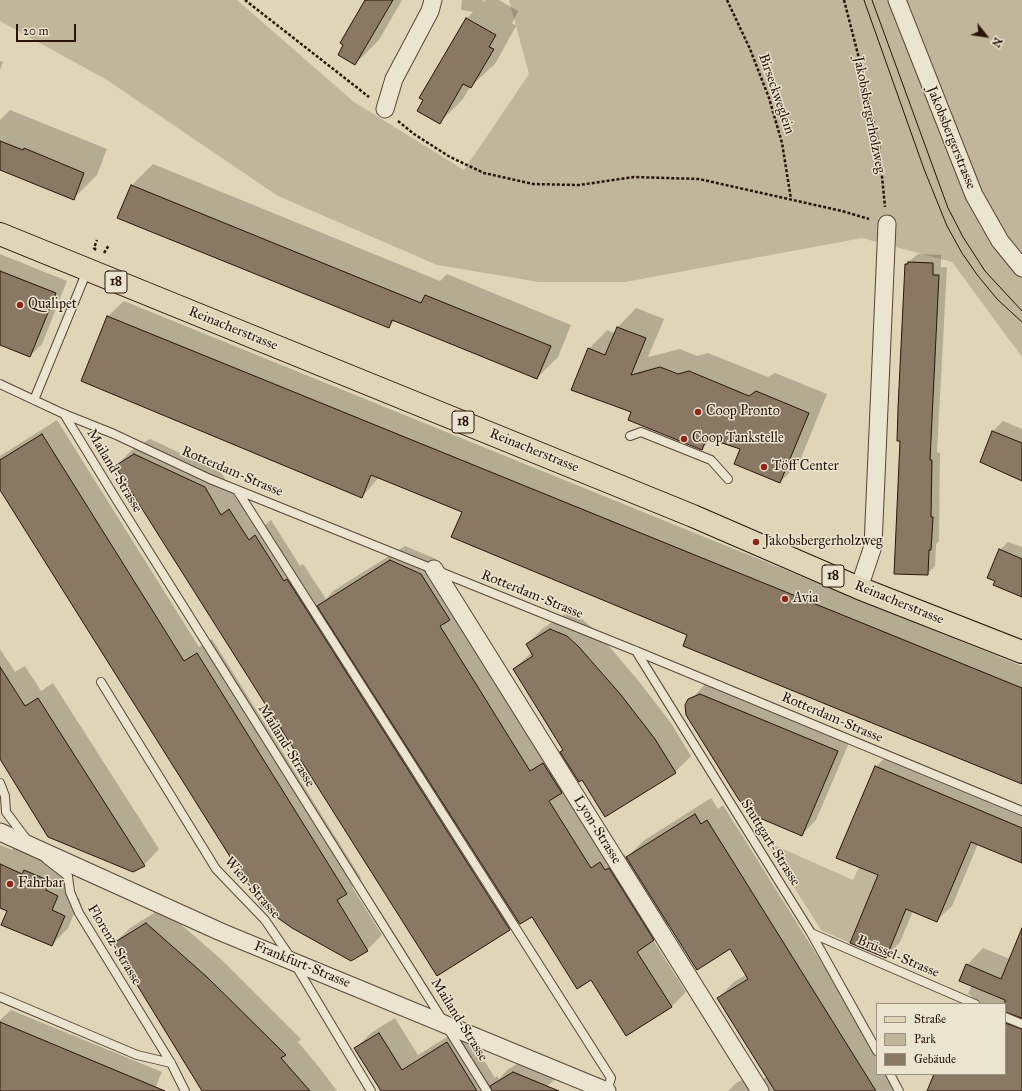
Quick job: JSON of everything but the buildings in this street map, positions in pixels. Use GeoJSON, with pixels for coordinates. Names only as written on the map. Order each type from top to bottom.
{"type":"FeatureCollection","features":[{"type":"Feature","properties":{"kind":"main road","name":"Reinacherstrasse"},"geometry":{"type":"LineString","coordinates":[[0,234],[693,516],[859,588],[1022,652]]}},
{"type":"Feature","properties":{"kind":"street"},"geometry":{"type":"LineString","coordinates":[[384,109],[394,79],[430,11],[434,0]]}},
{"type":"Feature","properties":{"kind":"street","name":"Jakobsbergerstrasse"},"geometry":{"type":"LineString","coordinates":[[897,0],[974,195],[1000,241],[1022,268]]}},
{"type":"Feature","properties":{"kind":"street"},"geometry":{"type":"LineString","coordinates":[[859,588],[873,546],[887,224]]}},
{"type":"Feature","properties":{"kind":"street","name":"Lyon-Strasse"},"geometry":{"type":"LineString","coordinates":[[434,569],[760,1091]]}},
{"type":"Feature","properties":{"kind":"street","name":"Frankfurt-Strasse"},"geometry":{"type":"LineString","coordinates":[[0,832],[221,932],[607,1091]]}},
{"type":"Feature","properties":{"kind":"lane"},"geometry":{"type":"LineString","coordinates":[[34,400],[88,270]]}},
{"type":"Feature","properties":{"kind":"lane","name":"Rotterdam-Strasse"},"geometry":{"type":"LineString","coordinates":[[0,384],[64,414],[114,434],[237,490],[636,651],[1022,811]]}},
{"type":"Feature","properties":{"kind":"lane","name":"Mailand-Strasse"},"geometry":{"type":"LineString","coordinates":[[64,414],[120,506],[487,1091]]}},
{"type":"Feature","properties":{"kind":"lane"},"geometry":{"type":"LineString","coordinates":[[630,436],[641,432],[711,460],[728,479]]}},
{"type":"Feature","properties":{"kind":"lane"},"geometry":{"type":"LineString","coordinates":[[237,490],[611,1078],[607,1091]]}},
{"type":"Feature","properties":{"kind":"lane","name":"Stuttgart-Strasse"},"geometry":{"type":"LineString","coordinates":[[636,651],[811,933],[876,1049]]}},
{"type":"Feature","properties":{"kind":"lane","name":"Wien-Strasse"},"geometry":{"type":"LineString","coordinates":[[101,682],[216,869],[265,920],[293,961],[371,1091]]}},
{"type":"Feature","properties":{"kind":"lane","name":"Florenz-Strasse"},"geometry":{"type":"LineString","coordinates":[[0,783],[5,796],[6,812],[31,847],[68,876],[70,892],[79,913],[171,1063],[185,1091]]}},
{"type":"Feature","properties":{"kind":"lane","name":"Brüssel-Strasse"},"geometry":{"type":"LineString","coordinates":[[811,933],[973,1003]]}},
{"type":"Feature","properties":{"kind":"lane"},"geometry":{"type":"LineString","coordinates":[[0,997],[138,1056],[171,1063]]}},
{"type":"Feature","properties":{"kind":"lane"},"geometry":{"type":"LineString","coordinates":[[1006,1017],[1022,1024]]}},
{"type":"Feature","properties":{"kind":"lane"},"geometry":{"type":"LineString","coordinates":[[891,1075],[900,1091]]}},
{"type":"Feature","properties":{"kind":"path"},"geometry":{"type":"LineString","coordinates":[[244,0],[414,134],[450,157],[484,173],[533,184],[579,186],[634,177],[699,179],[842,210],[887,224]]}},
{"type":"Feature","properties":{"kind":"path","name":"Birseckweglein"},"geometry":{"type":"LineString","coordinates":[[727,0],[750,49],[769,98],[782,143],[790,199]]}},
{"type":"Feature","properties":{"kind":"path","name":"Jakobsbergerholzweg"},"geometry":{"type":"LineString","coordinates":[[844,0],[879,146],[887,224]]}},
{"type":"Feature","properties":{"kind":"path"},"geometry":{"type":"LineString","coordinates":[[97,240],[94,248],[105,254],[109,245]]}},
{"type":"Feature","properties":{"kind":"green space"},"geometry":{"type":"Polygon","coordinates":[[[0,0],[237,0],[354,102],[464,170],[529,74],[509,0],[1022,0],[1022,357],[952,262],[862,238],[625,282],[539,282],[437,265],[278,196],[107,80],[0,21],[0,0]]]}},
{"type":"Feature","properties":{"kind":"green space"},"geometry":{"type":"Polygon","coordinates":[[[765,841],[853,880],[859,867],[878,876],[850,943],[821,930],[765,841]]]}},
{"type":"Feature","properties":{"kind":"tram line"},"geometry":{"type":"LineString","coordinates":[[864,0],[924,169],[947,226],[962,253],[978,276],[998,300],[1022,322]]}},
{"type":"Feature","properties":{"kind":"tram line"},"geometry":{"type":"LineString","coordinates":[[872,0],[948,208],[963,237],[985,271],[1022,311]]}},
{"type":"Feature","properties":{"kind":"place","name":"Qualipet"},"geometry":{"type":"Point","coordinates":[20,305]}},
{"type":"Feature","properties":{"kind":"place","name":"Coop Pronto"},"geometry":{"type":"Point","coordinates":[698,412]}},
{"type":"Feature","properties":{"kind":"place","name":"Coop Tankstelle"},"geometry":{"type":"Point","coordinates":[684,439]}},
{"type":"Feature","properties":{"kind":"place","name":"Töff Center"},"geometry":{"type":"Point","coordinates":[764,467]}},
{"type":"Feature","properties":{"kind":"place","name":"Jakobsbergerholzweg"},"geometry":{"type":"Point","coordinates":[756,542]}},
{"type":"Feature","properties":{"kind":"place","name":"Avia"},"geometry":{"type":"Point","coordinates":[785,599]}},
{"type":"Feature","properties":{"kind":"place","name":"Fahrbar"},"geometry":{"type":"Point","coordinates":[10,884]}}]}
